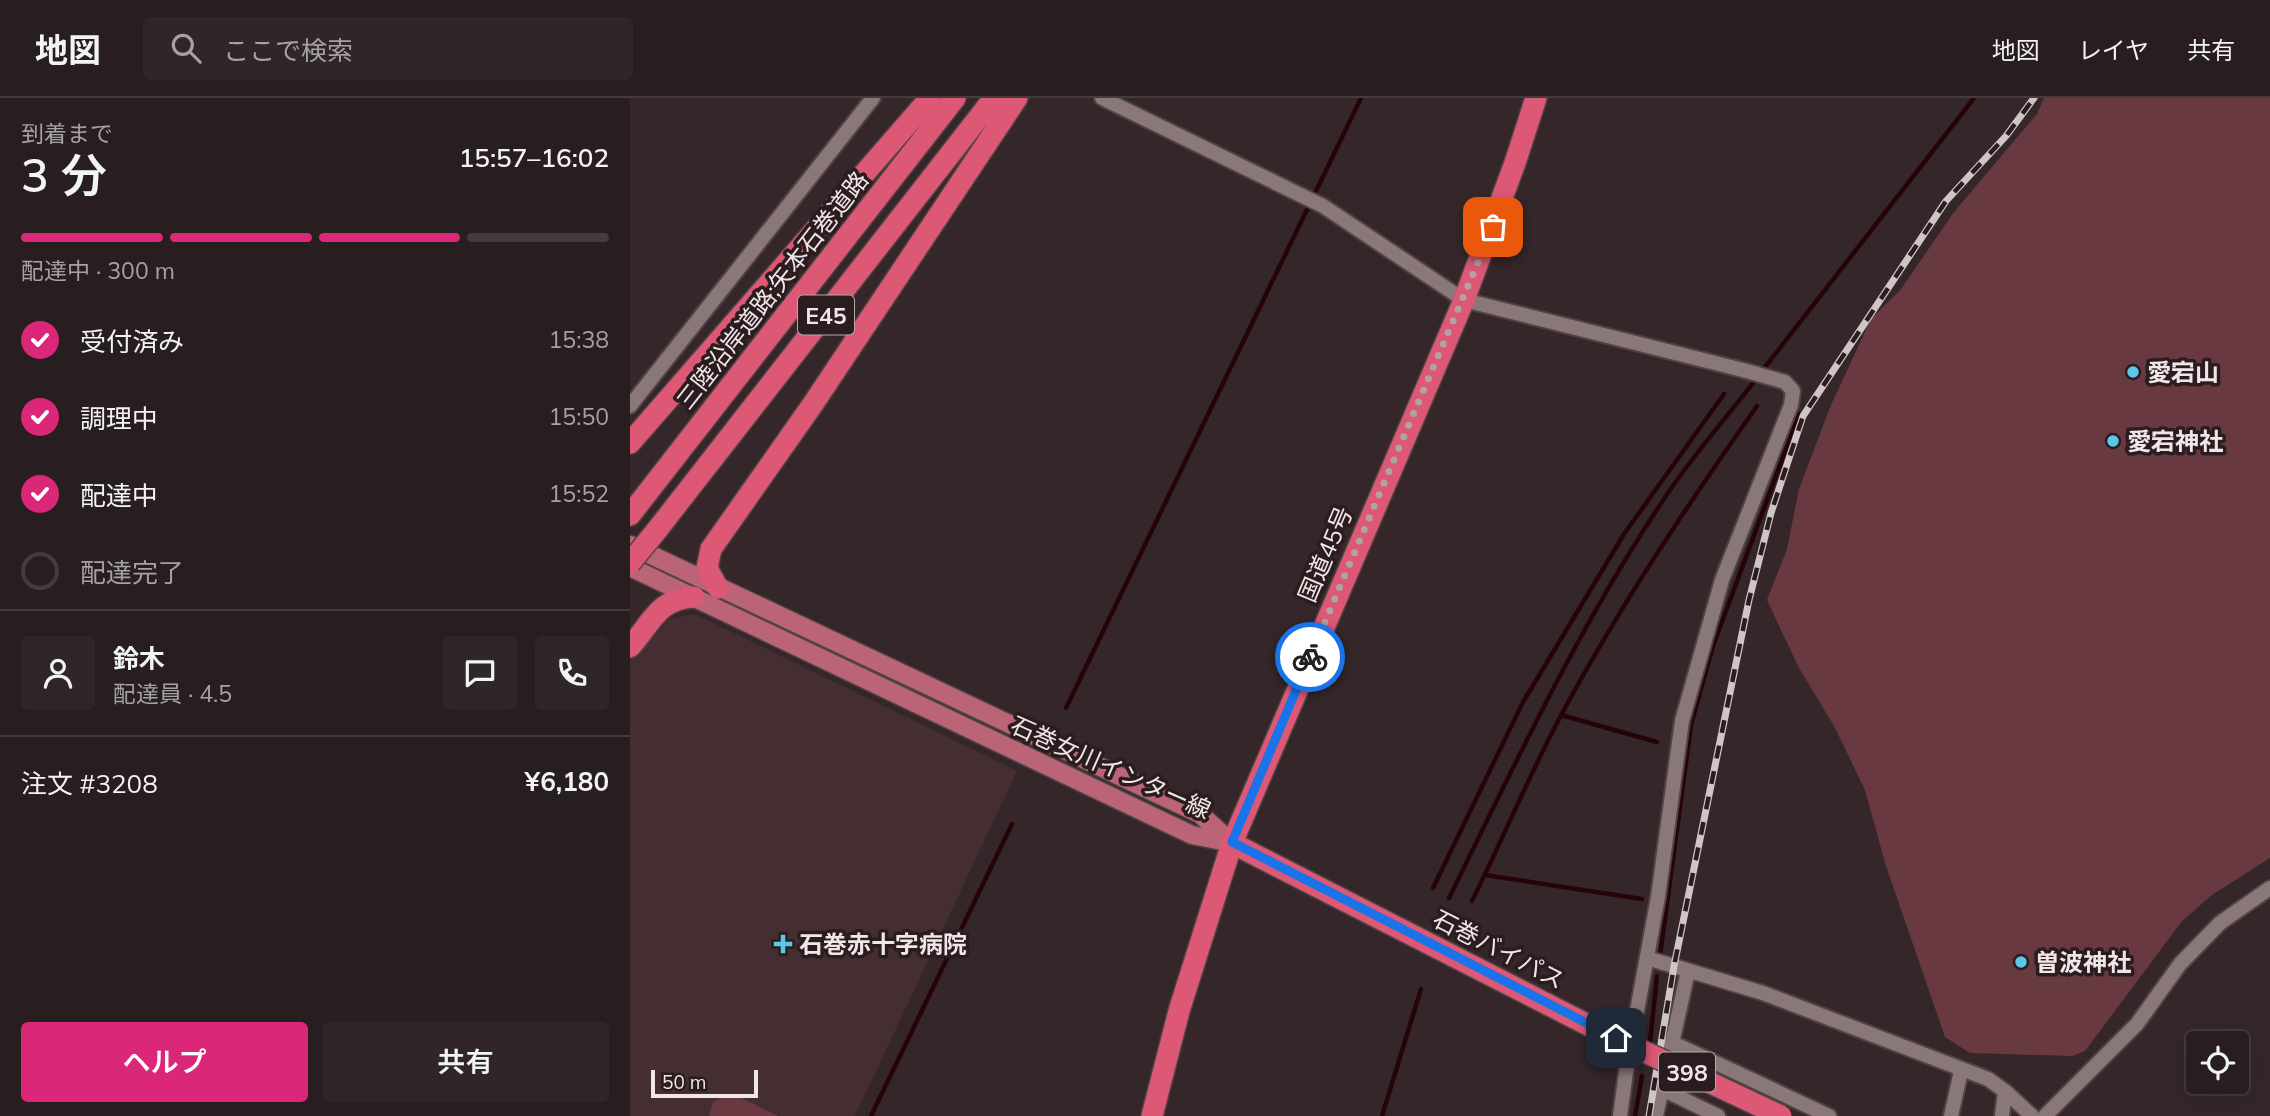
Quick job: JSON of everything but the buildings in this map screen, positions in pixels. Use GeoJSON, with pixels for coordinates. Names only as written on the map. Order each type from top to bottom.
{"type":"FeatureCollection","features":[{"type":"Feature","properties":{"kind":"highway"},"geometry":{"type":"LineString","coordinates":[[630,443],[930,98]]}},
{"type":"Feature","properties":{"kind":"highway","name":"三陸沿岸道路;矢本石巻道路"},"geometry":{"type":"LineString","coordinates":[[630,515],[955,98]]}},
{"type":"Feature","properties":{"kind":"highway","name":"E45"},"geometry":{"type":"LineString","coordinates":[[630,565],[994,98]]}},
{"type":"Feature","properties":{"kind":"highway"},"geometry":{"type":"LineString","coordinates":[[718,588],[707,568],[711,549],[813,404],[1017,98]]}},
{"type":"Feature","properties":{"kind":"highway","name":"国道45号"},"geometry":{"type":"LineString","coordinates":[[1152,1116],[1179,1010],[1232,842],[1464,300],[1511,176],[1536,98]]}},
{"type":"Feature","properties":{"kind":"highway"},"geometry":{"type":"LineString","coordinates":[[630,647],[662,606],[674,598],[694,597]]}},
{"type":"Feature","properties":{"kind":"highway","name":"石巻バイパス"},"geometry":{"type":"LineString","coordinates":[[1232,842],[1592,1027],[1782,1116]]}},
{"type":"Feature","properties":{"kind":"main road","name":"石巻女川インター線"},"geometry":{"type":"LineString","coordinates":[[630,545],[1200,814],[1232,842]]}},
{"type":"Feature","properties":{"kind":"main road","name":"石巻女川インター線"},"geometry":{"type":"LineString","coordinates":[[630,565],[1192,835],[1232,842]]}},
{"type":"Feature","properties":{"kind":"street"},"geometry":{"type":"LineString","coordinates":[[630,406],[873,98]]}},
{"type":"Feature","properties":{"kind":"street"},"geometry":{"type":"LineString","coordinates":[[1102,98],[1311,201],[1464,300],[1772,378],[1785,383],[1793,391],[1791,405],[1722,580],[1688,697],[1620,1116]]}},
{"type":"Feature","properties":{"kind":"street"},"geometry":{"type":"LineString","coordinates":[[2045,1116],[2137,1024],[2180,964],[2220,923],[2270,888]]}},
{"type":"Feature","properties":{"kind":"street"},"geometry":{"type":"LineString","coordinates":[[1647,958],[1763,993],[1961,1071],[1988,1079],[2006,1091],[2032,1116]]}},
{"type":"Feature","properties":{"kind":"street"},"geometry":{"type":"LineString","coordinates":[[1656,1116],[1688,971]]}},
{"type":"Feature","properties":{"kind":"street"},"geometry":{"type":"LineString","coordinates":[[1671,1042],[1829,1116]]}},
{"type":"Feature","properties":{"kind":"street"},"geometry":{"type":"LineString","coordinates":[[1951,1116],[1961,1071]]}},
{"type":"Feature","properties":{"kind":"street"},"geometry":{"type":"LineString","coordinates":[[1662,1089],[1718,1116]]}},
{"type":"Feature","properties":{"kind":"street"},"geometry":{"type":"LineString","coordinates":[[2001,1116],[2006,1091]]}},
{"type":"Feature","properties":{"kind":"shaded area"},"geometry":{"type":"Polygon","coordinates":[[[2044,98],[2270,98],[2270,858],[2212,895],[2182,921],[2085,1051],[2072,1056],[1970,1053],[1945,1037],[1886,866],[1865,790],[1834,726],[1799,668],[1767,600],[1787,549],[1799,489],[1831,405],[1871,319],[1901,289],[1954,212],[2037,114],[2044,98]]]}},
{"type":"Feature","properties":{"kind":"shaded area","name":"石巻赤十字病院"},"geometry":{"type":"Polygon","coordinates":[[[695,614],[1017,771],[855,1116],[630,1116],[630,661],[670,619],[695,614]]]}},
{"type":"Feature","properties":{"kind":"shaded area"},"geometry":{"type":"Polygon","coordinates":[[[725,1095],[735,1095],[778,1116],[709,1116],[713,1102],[725,1095]]]}},
{"type":"Feature","properties":{"kind":"waterway"},"geometry":{"type":"LineString","coordinates":[[1066,708],[1361,98]]}},
{"type":"Feature","properties":{"kind":"waterway"},"geometry":{"type":"LineString","coordinates":[[1762,371],[1974,98]]}},
{"type":"Feature","properties":{"kind":"waterway"},"geometry":{"type":"LineString","coordinates":[[1449,898],[1551,693],[1635,544],[1676,481],[1757,378]]}},
{"type":"Feature","properties":{"kind":"waterway"},"geometry":{"type":"LineString","coordinates":[[1433,888],[1523,702],[1624,534],[1724,394]]}},
{"type":"Feature","properties":{"kind":"waterway"},"geometry":{"type":"LineString","coordinates":[[1472,901],[1541,755],[1609,630],[1757,406]]}},
{"type":"Feature","properties":{"kind":"waterway"},"geometry":{"type":"LineString","coordinates":[[1660,956],[1691,725],[1713,646],[1799,414]]}},
{"type":"Feature","properties":{"kind":"waterway"},"geometry":{"type":"LineString","coordinates":[[1561,715],[1657,742]]}},
{"type":"Feature","properties":{"kind":"waterway"},"geometry":{"type":"LineString","coordinates":[[871,1116],[1012,824]]}},
{"type":"Feature","properties":{"kind":"waterway"},"geometry":{"type":"LineString","coordinates":[[1485,875],[1642,899]]}},
{"type":"Feature","properties":{"kind":"waterway"},"geometry":{"type":"LineString","coordinates":[[1650,1042],[1657,976]]}},
{"type":"Feature","properties":{"kind":"waterway"},"geometry":{"type":"LineString","coordinates":[[1382,1116],[1421,989]]}},
{"type":"Feature","properties":{"kind":"waterway"},"geometry":{"type":"LineString","coordinates":[[1635,1116],[1642,1076]]}},
{"type":"Feature","properties":{"kind":"railway"},"geometry":{"type":"LineString","coordinates":[[1649,1116],[1674,966],[1749,600],[1771,513],[1803,416],[1946,201],[2006,136],[2034,98]]}},
{"type":"Feature","properties":{"kind":"way so far"},"geometry":{"type":"LineString","coordinates":[[1310,657],[1493,227]]}},
{"type":"Feature","properties":{"kind":"place","name":"愛宕山"},"geometry":{"type":"Point","coordinates":[2133,372]}},
{"type":"Feature","properties":{"kind":"place","name":"愛宕神社"},"geometry":{"type":"Point","coordinates":[2113,441]}},
{"type":"Feature","properties":{"kind":"place","name":"石巻赤十字病院"},"geometry":{"type":"Point","coordinates":[783,944]}},
{"type":"Feature","properties":{"kind":"place","name":"曽波神社"},"geometry":{"type":"Point","coordinates":[2021,962]}},
{"type":"Feature","properties":{"kind":"route"},"geometry":{"type":"LineString","coordinates":[[1310,657],[1232,842],[1616,1038]]}}]}
